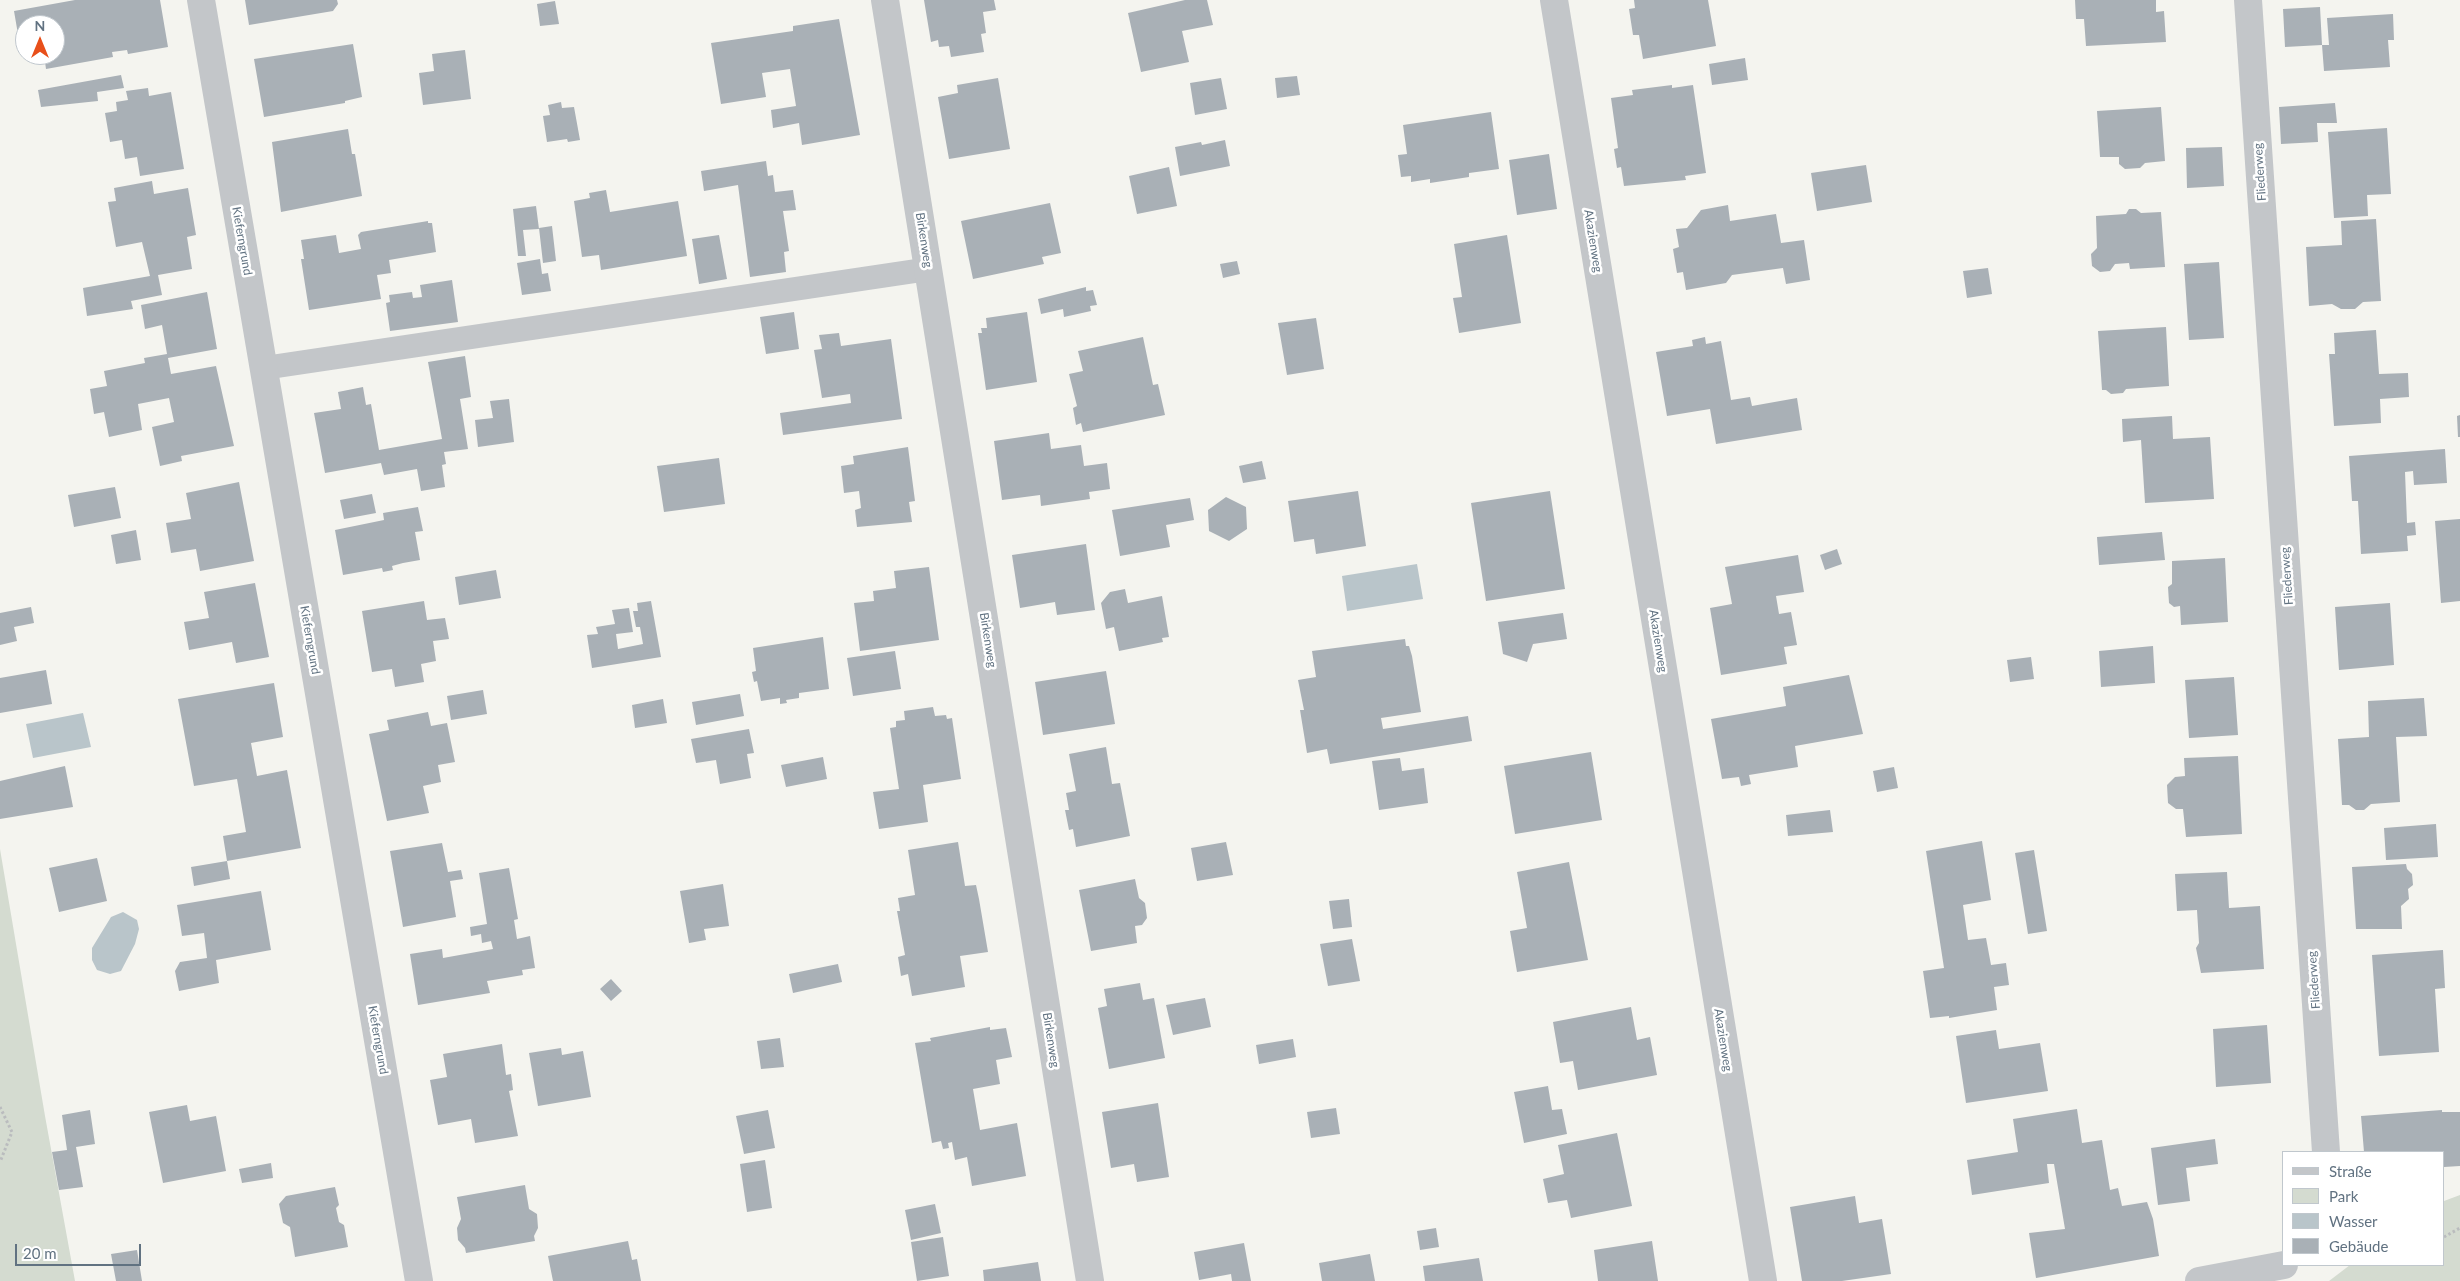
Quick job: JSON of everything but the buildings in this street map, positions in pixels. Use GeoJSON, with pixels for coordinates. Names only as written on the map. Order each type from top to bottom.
{"type":"FeatureCollection","features":[{"type":"Feature","properties":{"kind":"street","name":"Kieferngrund"},"geometry":{"type":"LineString","coordinates":[[201,0],[419,1281]]}},
{"type":"Feature","properties":{"kind":"street","name":"Birkenweg"},"geometry":{"type":"LineString","coordinates":[[885,0],[1090,1281]]}},
{"type":"Feature","properties":{"kind":"street","name":"Akazienweg"},"geometry":{"type":"LineString","coordinates":[[1554,0],[1763,1281]]}},
{"type":"Feature","properties":{"kind":"street","name":"Fliederweg"},"geometry":{"type":"LineString","coordinates":[[2248,0],[2326,1151]]}},
{"type":"Feature","properties":{"kind":"street"},"geometry":{"type":"LineString","coordinates":[[2200,1281],[2282,1265]]}},
{"type":"Feature","properties":{"kind":"lane"},"geometry":{"type":"LineString","coordinates":[[264,368],[929,269]]}},
{"type":"Feature","properties":{"kind":"path"},"geometry":{"type":"LineString","coordinates":[[0,1107],[12,1132],[0,1162]]}},
{"type":"Feature","properties":{"kind":"path"},"geometry":{"type":"LineString","coordinates":[[2445,1236],[2460,1228]]}},
{"type":"Feature","properties":{"kind":"green space"},"geometry":{"type":"Polygon","coordinates":[[[0,849],[45,1116],[75,1281],[0,1281],[0,849]]]}},
{"type":"Feature","properties":{"kind":"green space"},"geometry":{"type":"Polygon","coordinates":[[[2460,1195],[2460,1281],[2329,1281],[2349,1266],[2445,1266],[2445,1201],[2460,1195]]]}},
{"type":"Feature","properties":{"kind":"water"},"geometry":{"type":"Polygon","coordinates":[[[1417,564],[1423,599],[1347,611],[1342,576],[1417,564]]]}},
{"type":"Feature","properties":{"kind":"water"},"geometry":{"type":"Polygon","coordinates":[[[83,713],[91,747],[33,758],[26,724],[83,713]]]}},
{"type":"Feature","properties":{"kind":"water"},"geometry":{"type":"Polygon","coordinates":[[[123,912],[137,920],[139,929],[135,944],[121,971],[110,974],[97,970],[92,960],[92,948],[111,917],[123,912]]]}}]}
